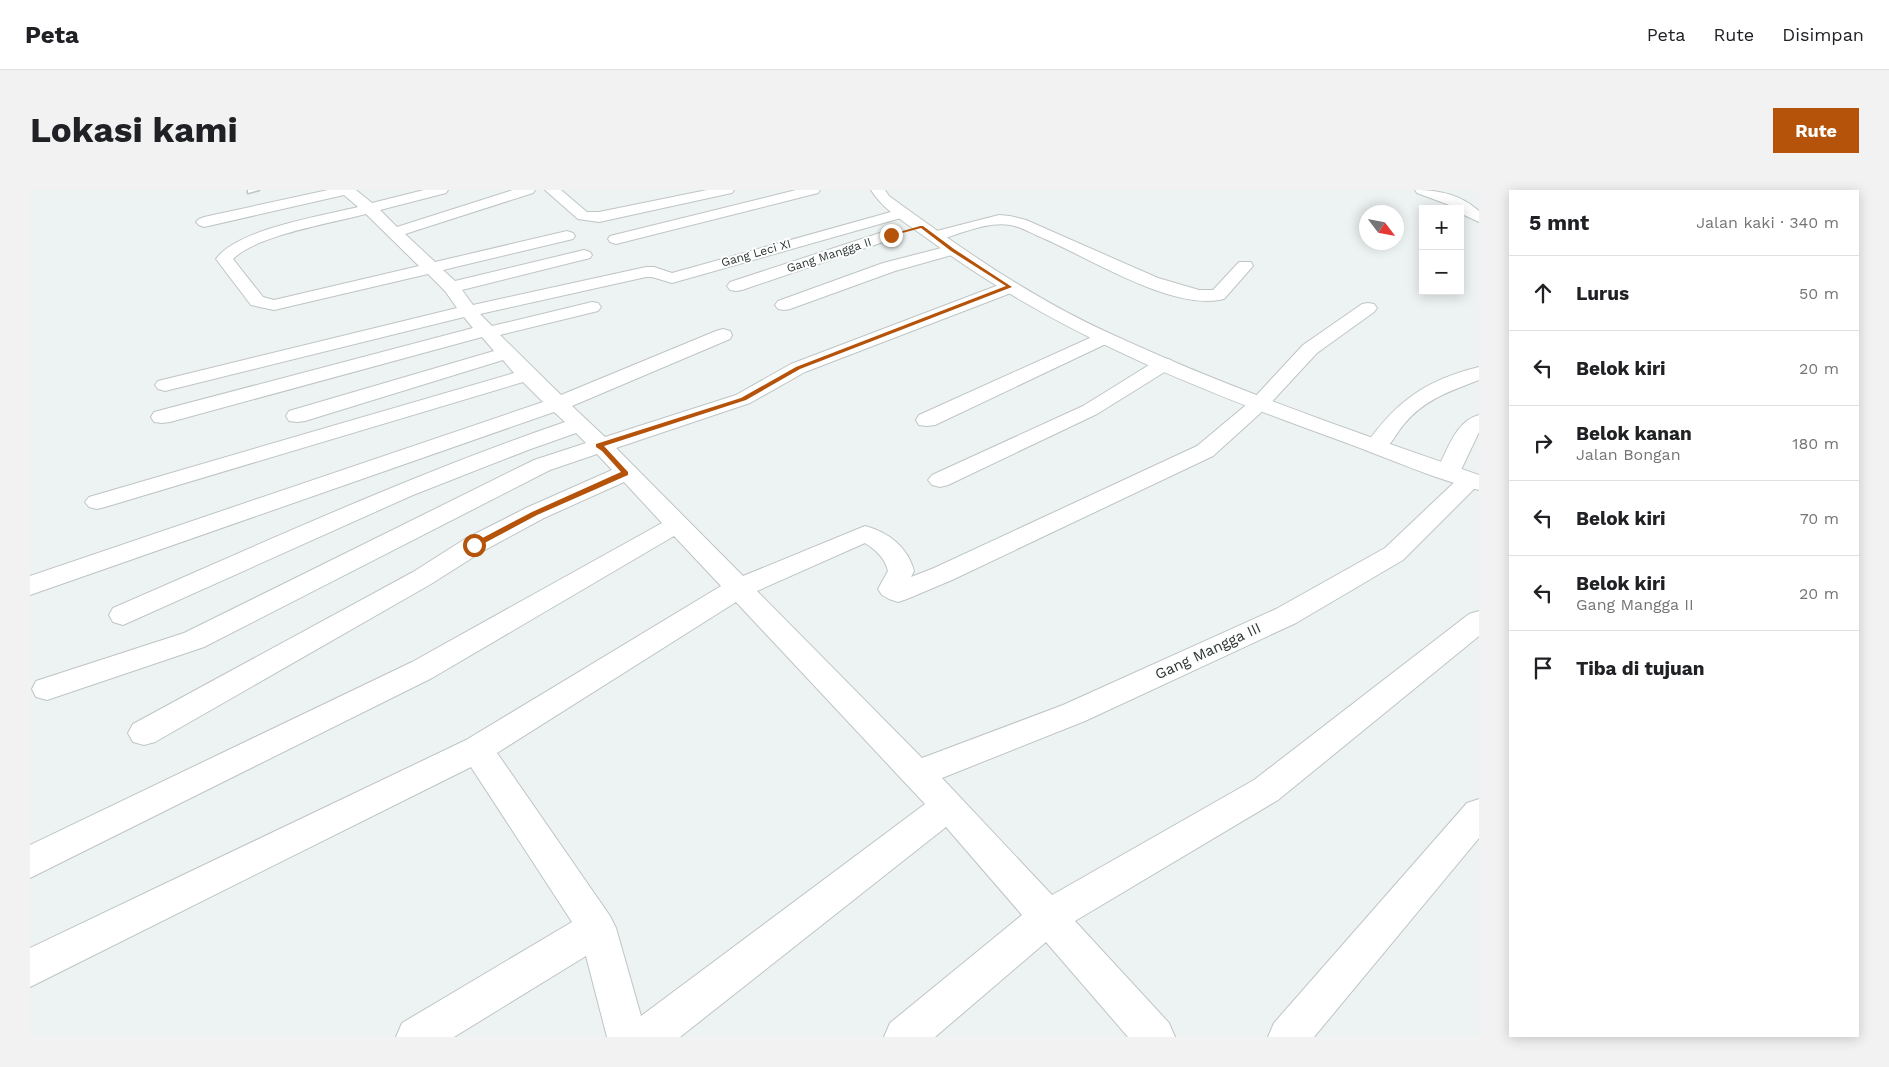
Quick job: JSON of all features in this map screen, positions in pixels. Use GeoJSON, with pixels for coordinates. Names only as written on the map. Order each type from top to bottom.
{"type":"FeatureCollection","features":[{"type":"Feature","properties":{"kind":"street"},"geometry":{"type":"LineString","coordinates":[[204,222],[347,190],[451,287],[527,375],[598,446],[604,449],[676,526],[948,806],[1155,1037]]}},
{"type":"Feature","properties":{"kind":"street"},"geometry":{"type":"LineString","coordinates":[[382,221],[441,190]]}},
{"type":"Feature","properties":{"kind":"street"},"geometry":{"type":"LineString","coordinates":[[382,221],[483,190]]}},
{"type":"Feature","properties":{"kind":"street"},"geometry":{"type":"LineString","coordinates":[[528,190],[382,221],[258,238],[232,251],[224,259],[256,302],[274,305],[567,236]]}},
{"type":"Feature","properties":{"kind":"street"},"geometry":{"type":"LineString","coordinates":[[552,190],[583,216],[599,217],[727,190]]}},
{"type":"Feature","properties":{"kind":"street"},"geometry":{"type":"LineString","coordinates":[[616,239],[813,190]]}},
{"type":"Feature","properties":{"kind":"street"},"geometry":{"type":"LineString","coordinates":[[878,190],[884,199],[952,250],[1010,287],[1103,338],[1259,404],[1466,478]]}},
{"type":"Feature","properties":{"kind":"street"},"geometry":{"type":"LineString","coordinates":[[1422,190],[1464,205],[1469,209],[1468,212],[1479,217]]}},
{"type":"Feature","properties":{"kind":"street","name":"Gang Leci XI"},"geometry":{"type":"LineString","coordinates":[[481,324],[610,281],[650,271],[658,272],[666,278],[672,278],[903,213]]}},
{"type":"Feature","properties":{"kind":"street","name":"Gang Mangga II"},"geometry":{"type":"LineString","coordinates":[[736,286],[861,243],[1005,219],[1046,233],[1145,279],[1200,296],[1218,295],[1246,266]]}},
{"type":"Feature","properties":{"kind":"street"},"geometry":{"type":"LineString","coordinates":[[784,305],[889,267],[952,250]]}},
{"type":"Feature","properties":{"kind":"street"},"geometry":{"type":"LineString","coordinates":[[451,287],[584,254]]}},
{"type":"Feature","properties":{"kind":"street"},"geometry":{"type":"LineString","coordinates":[[47,689],[194,640],[533,469],[743,399],[798,368],[1010,287]]}},
{"type":"Feature","properties":{"kind":"street"},"geometry":{"type":"LineString","coordinates":[[165,385],[481,324],[592,307]]}},
{"type":"Feature","properties":{"kind":"street"},"geometry":{"type":"LineString","coordinates":[[30,968],[477,749],[737,589],[864,534],[874,536],[898,562],[901,571],[891,589],[898,593],[943,574],[1205,452],[1259,404],[1310,349],[1368,308]]}},
{"type":"Feature","properties":{"kind":"street"},"geometry":{"type":"LineString","coordinates":[[162,417],[481,324]]}},
{"type":"Feature","properties":{"kind":"street"},"geometry":{"type":"LineString","coordinates":[[30,586],[558,404],[723,335]]}},
{"type":"Feature","properties":{"kind":"street"},"geometry":{"type":"LineString","coordinates":[[927,420],[1103,338]]}},
{"type":"Feature","properties":{"kind":"street"},"geometry":{"type":"LineString","coordinates":[[297,416],[508,353]]}},
{"type":"Feature","properties":{"kind":"street"},"geometry":{"type":"LineString","coordinates":[[940,480],[1090,410],[1164,364]]}},
{"type":"Feature","properties":{"kind":"street"},"geometry":{"type":"LineString","coordinates":[[1376,446],[1398,418],[1428,393],[1479,372]]}},
{"type":"Feature","properties":{"kind":"street"},"geometry":{"type":"LineString","coordinates":[[97,502],[527,375]]}},
{"type":"Feature","properties":{"kind":"street","name":"Gang Mangga III"},"geometry":{"type":"LineString","coordinates":[[917,774],[1074,713],[1286,616],[1394,554],[1466,478],[1469,429],[1479,421]]}},
{"type":"Feature","properties":{"kind":"street"},"geometry":{"type":"LineString","coordinates":[[123,616],[412,487],[506,449],[578,425]]}},
{"type":"Feature","properties":{"kind":"street"},"geometry":{"type":"LineString","coordinates":[[144,734],[422,578],[474,545],[535,513],[625,473]]}},
{"type":"Feature","properties":{"kind":"street"},"geometry":{"type":"LineString","coordinates":[[30,862],[422,670],[676,526]]}},
{"type":"Feature","properties":{"kind":"street"},"geometry":{"type":"LineString","coordinates":[[904,1037],[1048,917],[1266,790],[1479,621]]}},
{"type":"Feature","properties":{"kind":"street"},"geometry":{"type":"LineString","coordinates":[[477,749],[597,928],[628,1037]]}},
{"type":"Feature","properties":{"kind":"street"},"geometry":{"type":"LineString","coordinates":[[647,1037],[948,806]]}},
{"type":"Feature","properties":{"kind":"street"},"geometry":{"type":"LineString","coordinates":[[1288,1037],[1479,813]]}},
{"type":"Feature","properties":{"kind":"street"},"geometry":{"type":"LineString","coordinates":[[416,1037],[597,928]]}},
{"type":"Feature","properties":{"kind":"route"},"geometry":{"type":"LineString","coordinates":[[474,545],[535,513],[625,473],[604,449],[598,446],[743,399],[798,368],[1010,287],[952,250],[922,227],[891,235]]}}]}
